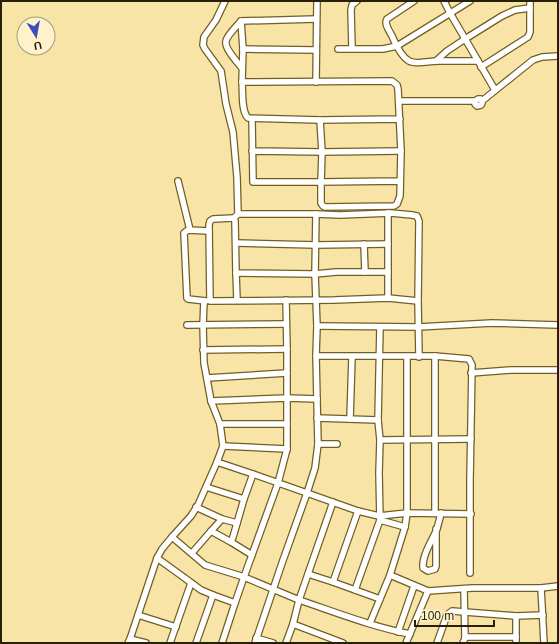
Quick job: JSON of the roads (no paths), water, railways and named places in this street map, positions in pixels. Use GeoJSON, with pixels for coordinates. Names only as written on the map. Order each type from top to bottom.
{"type":"FeatureCollection","features":[{"type":"Feature","properties":{"kind":"street"},"geometry":{"type":"LineString","coordinates":[[225,1],[216,20],[204,37],[203,45],[221,70],[232,132],[237,177],[237,300]]}},
{"type":"Feature","properties":{"kind":"street"},"geometry":{"type":"LineString","coordinates":[[316,82],[317,1]]}},
{"type":"Feature","properties":{"kind":"street"},"geometry":{"type":"LineString","coordinates":[[352,48],[351,10],[352,5],[356,1]]}},
{"type":"Feature","properties":{"kind":"street"},"geometry":{"type":"LineString","coordinates":[[414,1],[386,20],[386,24],[397,46],[406,59],[417,63],[436,61],[478,61]]}},
{"type":"Feature","properties":{"kind":"street"},"geometry":{"type":"LineString","coordinates":[[444,1],[495,90]]}},
{"type":"Feature","properties":{"kind":"street"},"geometry":{"type":"LineString","coordinates":[[338,49],[383,48],[397,46],[470,1]]}},
{"type":"Feature","properties":{"kind":"street"},"geometry":{"type":"LineString","coordinates":[[481,67],[528,37],[530,32],[530,1]]}},
{"type":"Feature","properties":{"kind":"street"},"geometry":{"type":"LineString","coordinates":[[436,61],[447,51],[465,39],[509,13],[515,10],[530,8]]}},
{"type":"Feature","properties":{"kind":"street"},"geometry":{"type":"LineString","coordinates":[[242,68],[226,47],[226,40],[241,21],[316,19]]}},
{"type":"Feature","properties":{"kind":"street"},"geometry":{"type":"LineString","coordinates":[[241,21],[243,49],[243,102],[244,114],[248,118],[320,120],[400,119]]}},
{"type":"Feature","properties":{"kind":"street"},"geometry":{"type":"LineString","coordinates":[[243,49],[316,50]]}},
{"type":"Feature","properties":{"kind":"street"},"geometry":{"type":"LineString","coordinates":[[399,101],[475,101],[476,105],[478,106],[482,104],[482,101],[495,90],[533,60],[542,57],[558,56]]}},
{"type":"Feature","properties":{"kind":"street"},"geometry":{"type":"LineString","coordinates":[[242,82],[392,81],[398,89],[400,119],[400,196],[396,206],[325,207],[322,205],[322,152],[320,120]]}},
{"type":"Feature","properties":{"kind":"street"},"geometry":{"type":"LineString","coordinates":[[252,119],[253,182],[400,181]]}},
{"type":"Feature","properties":{"kind":"street"},"geometry":{"type":"LineString","coordinates":[[252,151],[401,151]]}},
{"type":"Feature","properties":{"kind":"street"},"geometry":{"type":"LineString","coordinates":[[178,181],[190,230]]}},
{"type":"Feature","properties":{"kind":"street"},"geometry":{"type":"LineString","coordinates":[[273,643],[256,641],[315,468],[318,444],[315,274],[316,214]]}},
{"type":"Feature","properties":{"kind":"street"},"geometry":{"type":"LineString","coordinates":[[210,301],[209,225],[211,220],[236,216],[316,214],[388,214],[417,216],[419,357]]}},
{"type":"Feature","properties":{"kind":"street"},"geometry":{"type":"LineString","coordinates":[[388,214],[388,298]]}},
{"type":"Feature","properties":{"kind":"street"},"geometry":{"type":"LineString","coordinates":[[209,231],[188,230],[184,233],[188,300],[316,300],[388,298],[418,301]]}},
{"type":"Feature","properties":{"kind":"street"},"geometry":{"type":"LineString","coordinates":[[236,243],[316,245],[388,244]]}},
{"type":"Feature","properties":{"kind":"street"},"geometry":{"type":"LineString","coordinates":[[364,244],[365,272]]}},
{"type":"Feature","properties":{"kind":"street"},"geometry":{"type":"LineString","coordinates":[[236,273],[315,274],[336,272],[388,272]]}},
{"type":"Feature","properties":{"kind":"street"},"geometry":{"type":"LineString","coordinates":[[222,643],[278,483],[287,450],[286,300]]}},
{"type":"Feature","properties":{"kind":"street"},"geometry":{"type":"LineString","coordinates":[[146,643],[129,641],[156,558],[191,516],[206,487],[223,446],[220,424],[211,401],[204,363],[204,301]]}},
{"type":"Feature","properties":{"kind":"street"},"geometry":{"type":"LineString","coordinates":[[317,326],[418,327],[492,323],[558,325]]}},
{"type":"Feature","properties":{"kind":"street"},"geometry":{"type":"LineString","coordinates":[[187,325],[286,324]]}},
{"type":"Feature","properties":{"kind":"street"},"geometry":{"type":"LineString","coordinates":[[355,590],[379,518],[380,440],[378,420],[380,327]]}},
{"type":"Feature","properties":{"kind":"street"},"geometry":{"type":"LineString","coordinates":[[203,350],[287,350]]}},
{"type":"Feature","properties":{"kind":"street"},"geometry":{"type":"LineString","coordinates":[[316,356],[435,356],[469,359],[472,365],[470,573]]}},
{"type":"Feature","properties":{"kind":"street"},"geometry":{"type":"LineString","coordinates":[[435,356],[435,513]]}},
{"type":"Feature","properties":{"kind":"street"},"geometry":{"type":"LineString","coordinates":[[350,419],[352,357]]}},
{"type":"Feature","properties":{"kind":"street"},"geometry":{"type":"LineString","coordinates":[[370,624],[390,575],[405,527],[407,513],[407,357]]}},
{"type":"Feature","properties":{"kind":"street"},"geometry":{"type":"LineString","coordinates":[[472,373],[511,370],[558,370]]}},
{"type":"Feature","properties":{"kind":"street"},"geometry":{"type":"LineString","coordinates":[[207,378],[286,373]]}},
{"type":"Feature","properties":{"kind":"street"},"geometry":{"type":"LineString","coordinates":[[211,401],[287,398],[317,399]]}},
{"type":"Feature","properties":{"kind":"street"},"geometry":{"type":"LineString","coordinates":[[318,418],[378,420]]}},
{"type":"Feature","properties":{"kind":"street"},"geometry":{"type":"LineString","coordinates":[[220,424],[286,424]]}},
{"type":"Feature","properties":{"kind":"street"},"geometry":{"type":"LineString","coordinates":[[380,440],[471,439]]}},
{"type":"Feature","properties":{"kind":"street"},"geometry":{"type":"LineString","coordinates":[[318,444],[337,444]]}},
{"type":"Feature","properties":{"kind":"street"},"geometry":{"type":"LineString","coordinates":[[223,446],[287,450]]}},
{"type":"Feature","properties":{"kind":"street"},"geometry":{"type":"LineString","coordinates":[[217,462],[405,527]]}},
{"type":"Feature","properties":{"kind":"street"},"geometry":{"type":"LineString","coordinates":[[231,542],[253,474]]}},
{"type":"Feature","properties":{"kind":"street"},"geometry":{"type":"LineString","coordinates":[[206,487],[244,499]]}},
{"type":"Feature","properties":{"kind":"street"},"geometry":{"type":"LineString","coordinates":[[286,643],[293,624],[299,600],[333,502]]}},
{"type":"Feature","properties":{"kind":"street"},"geometry":{"type":"LineString","coordinates":[[196,507],[222,519],[237,523]]}},
{"type":"Feature","properties":{"kind":"street"},"geometry":{"type":"LineString","coordinates":[[332,582],[358,511]]}},
{"type":"Feature","properties":{"kind":"street"},"geometry":{"type":"LineString","coordinates":[[379,518],[407,513],[470,514]]}},
{"type":"Feature","properties":{"kind":"street"},"geometry":{"type":"LineString","coordinates":[[436,529],[436,566],[434,569],[428,571],[424,570],[423,566],[427,548],[441,514]]}},
{"type":"Feature","properties":{"kind":"street"},"geometry":{"type":"LineString","coordinates":[[192,553],[222,519]]}},
{"type":"Feature","properties":{"kind":"street"},"geometry":{"type":"LineString","coordinates":[[211,531],[252,555]]}},
{"type":"Feature","properties":{"kind":"street"},"geometry":{"type":"LineString","coordinates":[[172,537],[205,565],[244,577],[299,600],[370,624],[410,634]]}},
{"type":"Feature","properties":{"kind":"street"},"geometry":{"type":"LineString","coordinates":[[156,558],[201,590],[213,596],[235,603]]}},
{"type":"Feature","properties":{"kind":"street"},"geometry":{"type":"LineString","coordinates":[[308,574],[380,599]]}},
{"type":"Feature","properties":{"kind":"street"},"geometry":{"type":"LineString","coordinates":[[390,575],[428,591],[541,588],[558,586]]}},
{"type":"Feature","properties":{"kind":"street"},"geometry":{"type":"LineString","coordinates":[[170,643],[191,584]]}},
{"type":"Feature","properties":{"kind":"street"},"geometry":{"type":"LineString","coordinates":[[398,632],[414,586]]}},
{"type":"Feature","properties":{"kind":"street"},"geometry":{"type":"LineString","coordinates":[[541,588],[544,643]]}},
{"type":"Feature","properties":{"kind":"street"},"geometry":{"type":"LineString","coordinates":[[464,589],[464,640],[516,640],[516,616]]}},
{"type":"Feature","properties":{"kind":"street"},"geometry":{"type":"LineString","coordinates":[[406,643],[428,591]]}},
{"type":"Feature","properties":{"kind":"street"},"geometry":{"type":"LineString","coordinates":[[196,643],[213,596]]}},
{"type":"Feature","properties":{"kind":"street"},"geometry":{"type":"LineString","coordinates":[[437,643],[447,615],[453,611],[516,616],[543,616]]}},
{"type":"Feature","properties":{"kind":"street"},"geometry":{"type":"LineString","coordinates":[[138,615],[176,627]]}},
{"type":"Feature","properties":{"kind":"street"},"geometry":{"type":"LineString","coordinates":[[293,624],[343,643]]}}]}
